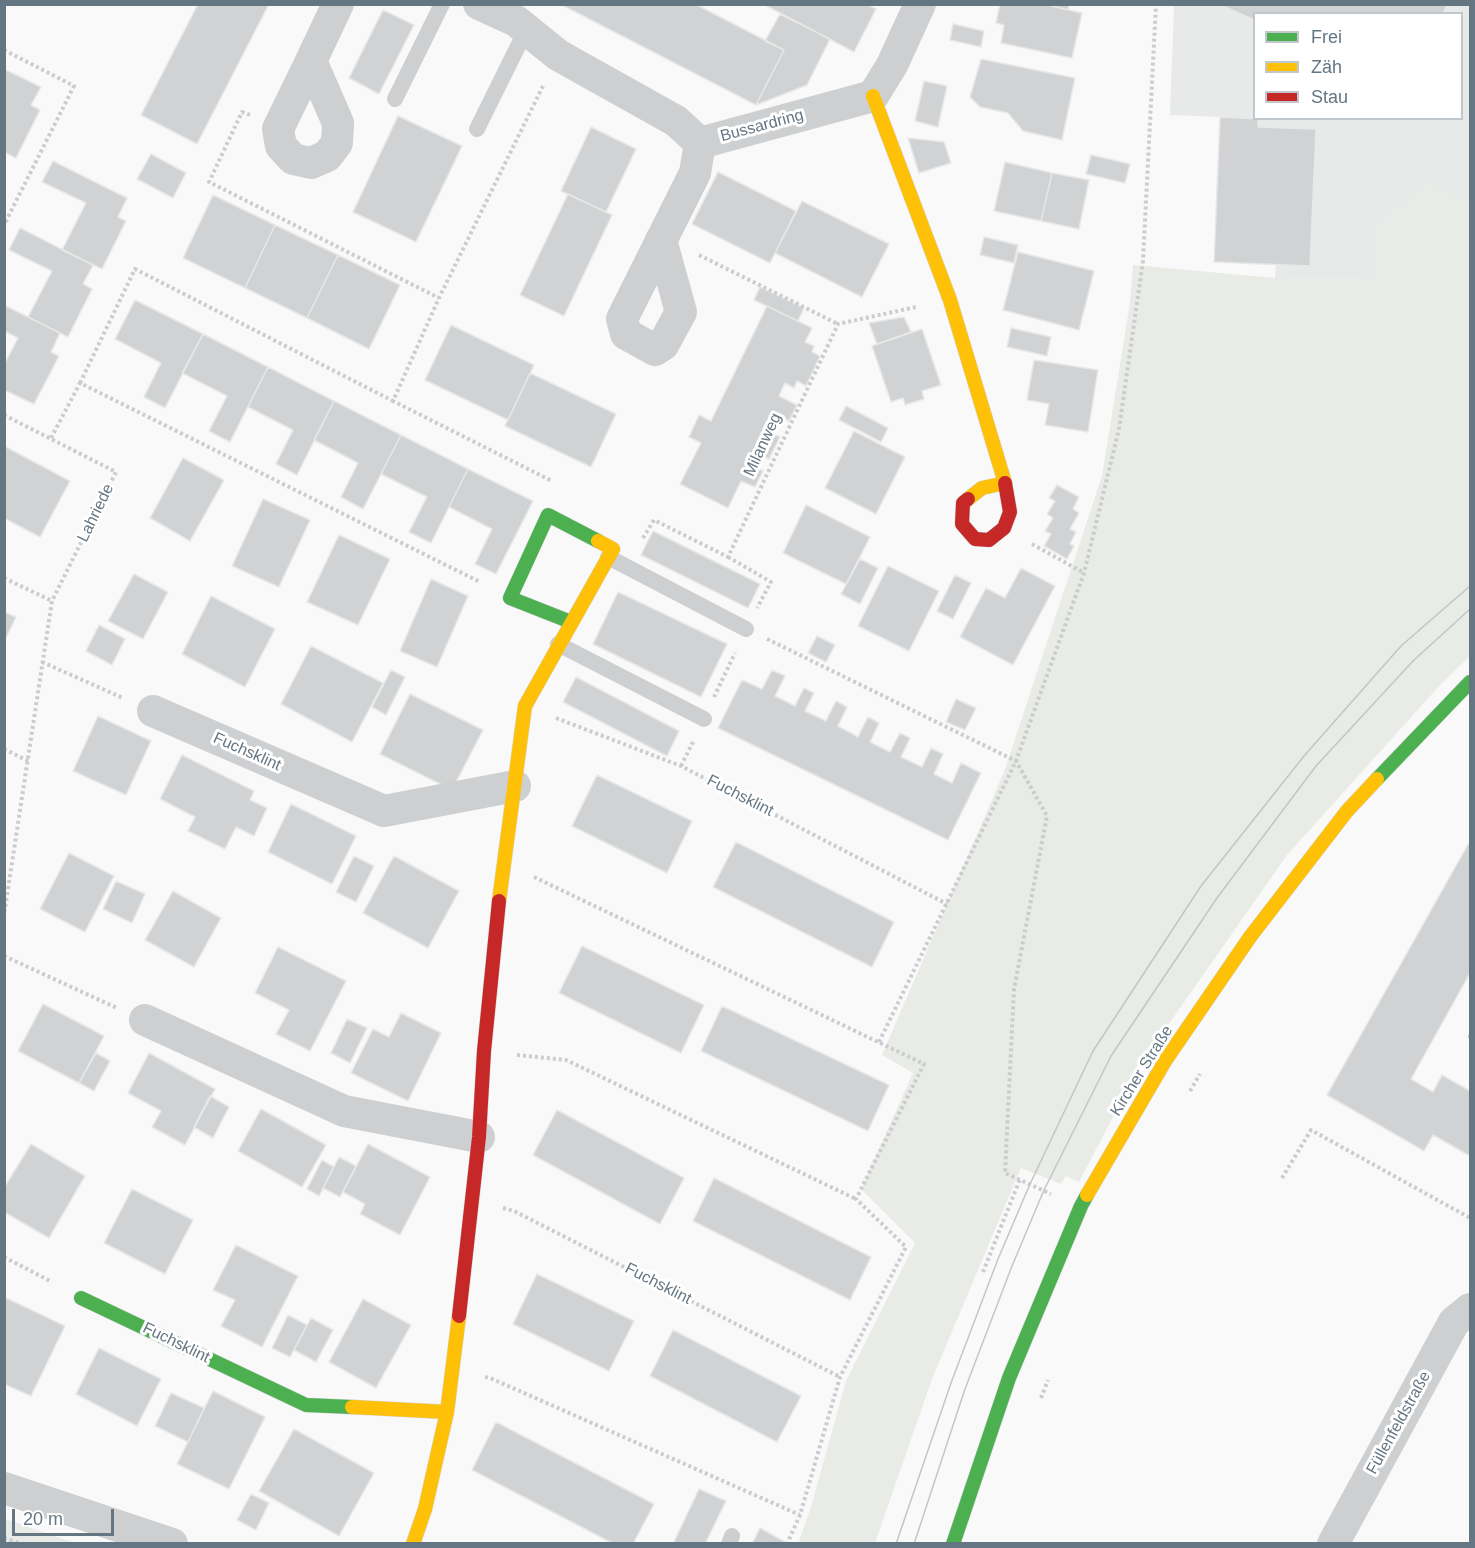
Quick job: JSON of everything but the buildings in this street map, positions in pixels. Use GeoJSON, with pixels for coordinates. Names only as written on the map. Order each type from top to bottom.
{"type":"FeatureCollection","features":[{"type":"Feature","properties":{"kind":"street"},"geometry":{"type":"LineString","coordinates":[[311,61],[338,123],[337,143],[327,156],[311,163],[293,159],[281,146],[278,129],[338,4]]}},
{"type":"Feature","properties":{"kind":"street","name":"Bussardring"},"geometry":{"type":"LineString","coordinates":[[479,4],[516,21],[558,55],[676,121],[700,143],[873,96]]}},
{"type":"Feature","properties":{"kind":"street"},"geometry":{"type":"LineString","coordinates":[[920,4],[892,65],[873,96],[950,300],[1005,483],[1010,512],[1005,528],[989,540],[975,540],[962,524],[963,503],[982,488],[1005,483]]}},
{"type":"Feature","properties":{"kind":"street"},"geometry":{"type":"LineString","coordinates":[[663,239],[695,173],[700,143]]}},
{"type":"Feature","properties":{"kind":"street"},"geometry":{"type":"LineString","coordinates":[[413,1544],[425,1509],[447,1412],[479,1137],[484,1051],[503,862],[525,706],[570,622],[613,549],[548,515],[510,598],[570,622]]}},
{"type":"Feature","properties":{"kind":"street","name":"Kircher Straße"},"geometry":{"type":"LineString","coordinates":[[953,1544],[1010,1378],[1081,1206],[1165,1061],[1250,937],[1347,811],[1470,682]]}},
{"type":"Feature","properties":{"kind":"street","name":"Fuchsklint"},"geometry":{"type":"LineString","coordinates":[[153,711],[384,811],[515,786]]}},
{"type":"Feature","properties":{"kind":"street"},"geometry":{"type":"LineString","coordinates":[[145,1020],[344,1112],[479,1137]]}},
{"type":"Feature","properties":{"kind":"street","name":"Fuchsklint"},"geometry":{"type":"LineString","coordinates":[[81,1298],[306,1406],[447,1412]]}},
{"type":"Feature","properties":{"kind":"street","name":"Füllenfeldstraße"},"geometry":{"type":"LineString","coordinates":[[1334,1544],[1454,1322],[1470,1309]]}},
{"type":"Feature","properties":{"kind":"street"},"geometry":{"type":"LineString","coordinates":[[4,1488],[172,1544]]}},
{"type":"Feature","properties":{"kind":"lane"},"geometry":{"type":"LineString","coordinates":[[395,99],[442,4]]}},
{"type":"Feature","properties":{"kind":"lane"},"geometry":{"type":"LineString","coordinates":[[477,129],[526,30]]}},
{"type":"Feature","properties":{"kind":"lane"},"geometry":{"type":"LineString","coordinates":[[608,557],[746,629]]}},
{"type":"Feature","properties":{"kind":"lane"},"geometry":{"type":"LineString","coordinates":[[558,644],[704,718]]}},
{"type":"Feature","properties":{"kind":"path"},"geometry":{"type":"LineString","coordinates":[[879,1042],[1016,761],[1084,573],[1119,429],[1143,261],[1156,4]]}},
{"type":"Feature","properties":{"kind":"path"},"geometry":{"type":"LineString","coordinates":[[4,50],[74,86],[4,225]]}},
{"type":"Feature","properties":{"kind":"path"},"geometry":{"type":"LineString","coordinates":[[393,401],[439,298],[558,55]]}},
{"type":"Feature","properties":{"kind":"path"},"geometry":{"type":"LineString","coordinates":[[278,129],[242,112],[208,182],[439,298]]}},
{"type":"Feature","properties":{"kind":"path"},"geometry":{"type":"LineString","coordinates":[[663,239],[838,324],[950,300]]}},
{"type":"Feature","properties":{"kind":"path"},"geometry":{"type":"LineString","coordinates":[[51,438],[135,269],[561,486],[548,515]]}},
{"type":"Feature","properties":{"kind":"path","name":"Milanweg"},"geometry":{"type":"LineString","coordinates":[[728,557],[838,324]]}},
{"type":"Feature","properties":{"kind":"path"},"geometry":{"type":"LineString","coordinates":[[80,383],[510,598]]}},
{"type":"Feature","properties":{"kind":"path","name":"Lahriede"},"geometry":{"type":"LineString","coordinates":[[4,415],[116,471],[52,601],[4,915]]}},
{"type":"Feature","properties":{"kind":"path"},"geometry":{"type":"LineString","coordinates":[[626,567],[654,520],[728,557],[771,582],[746,629],[1016,761],[1047,816],[1014,989],[1005,1173],[1081,1206]]}},
{"type":"Feature","properties":{"kind":"path"},"geometry":{"type":"LineString","coordinates":[[1005,528],[1084,573]]}},
{"type":"Feature","properties":{"kind":"path"},"geometry":{"type":"LineString","coordinates":[[4,578],[52,601]]}},
{"type":"Feature","properties":{"kind":"path"},"geometry":{"type":"LineString","coordinates":[[42,662],[153,711]]}},
{"type":"Feature","properties":{"kind":"path","name":"Fuchsklint"},"geometry":{"type":"LineString","coordinates":[[525,706],[681,766],[947,904]]}},
{"type":"Feature","properties":{"kind":"path"},"geometry":{"type":"LineString","coordinates":[[4,749],[28,761]]}},
{"type":"Feature","properties":{"kind":"path"},"geometry":{"type":"LineString","coordinates":[[503,862],[924,1064],[856,1199]]}},
{"type":"Feature","properties":{"kind":"path"},"geometry":{"type":"LineString","coordinates":[[4,956],[145,1020]]}},
{"type":"Feature","properties":{"kind":"path"},"geometry":{"type":"LineString","coordinates":[[484,1051],[566,1060],[856,1199],[906,1247],[840,1377],[800,1515],[787,1544]]}},
{"type":"Feature","properties":{"kind":"path"},"geometry":{"type":"LineString","coordinates":[[1190,1092],[1202,1072]]}},
{"type":"Feature","properties":{"kind":"path"},"geometry":{"type":"LineString","coordinates":[[1282,1178],[1311,1131],[1470,1218]]}},
{"type":"Feature","properties":{"kind":"path"},"geometry":{"type":"LineString","coordinates":[[983,1272],[1020,1179]]}},
{"type":"Feature","properties":{"kind":"path","name":"Fuchsklint"},"geometry":{"type":"LineString","coordinates":[[472,1202],[514,1211],[840,1377]]}},
{"type":"Feature","properties":{"kind":"path"},"geometry":{"type":"LineString","coordinates":[[4,1257],[81,1298]]}},
{"type":"Feature","properties":{"kind":"path"},"geometry":{"type":"LineString","coordinates":[[452,1373],[490,1378],[800,1515]]}},
{"type":"Feature","properties":{"kind":"path"},"geometry":{"type":"LineString","coordinates":[[1037,1407],[1050,1375]]}},
{"type":"Feature","properties":{"kind":"path"},"geometry":{"type":"LineString","coordinates":[[4,1538],[22,1544]]}},
{"type":"Feature","properties":{"kind":"shaded area"},"geometry":{"type":"Polygon","coordinates":[[[1174,5],[1470,5],[1470,204],[1426,185],[1377,228],[1377,279],[1275,278],[1276,265],[1220,117],[1170,115],[1174,5]]]}},
{"type":"Feature","properties":{"kind":"shaded area"},"geometry":{"type":"Polygon","coordinates":[[[1427,184],[1470,204],[1470,656],[1441,684],[1287,855],[1140,1065],[1079,1182],[1066,1176],[1061,1184],[1021,1168],[932,1379],[875,1543],[798,1544],[811,1507],[846,1381],[915,1243],[861,1189],[913,1073],[882,1055],[1004,772],[1102,476],[1130,303],[1133,265],[1275,278],[1376,279],[1377,228],[1427,184]]]}},
{"type":"Feature","properties":{"kind":"shaded area"},"geometry":{"type":"Polygon","coordinates":[[[5,1519],[75,1543],[5,1543],[5,1519]]]}},
{"type":"Feature","properties":{"kind":"tram line"},"geometry":{"type":"LineString","coordinates":[[896,1544],[951,1383],[998,1259],[1030,1184],[1093,1051],[1201,886],[1304,756],[1401,646],[1470,586]]}},
{"type":"Feature","properties":{"kind":"tram line"},"geometry":{"type":"LineString","coordinates":[[914,1544],[965,1389],[1012,1266],[1044,1190],[1111,1056],[1217,898],[1316,766],[1413,661],[1470,609]]}},
{"type":"Feature","properties":{"kind":"traffic: fast"},"geometry":{"type":"LineString","coordinates":[[571,622],[510,598],[548,515],[598,541]]}},
{"type":"Feature","properties":{"kind":"traffic: fast"},"geometry":{"type":"LineString","coordinates":[[1377,779],[1470,682]]}},
{"type":"Feature","properties":{"kind":"traffic: fast"},"geometry":{"type":"LineString","coordinates":[[953,1544],[1009,1378],[1087,1195]]}},
{"type":"Feature","properties":{"kind":"traffic: fast"},"geometry":{"type":"LineString","coordinates":[[81,1298],[306,1405],[352,1407]]}},
{"type":"Feature","properties":{"kind":"traffic: slow"},"geometry":{"type":"LineString","coordinates":[[873,96],[950,300],[1005,483],[982,488],[968,499]]}},
{"type":"Feature","properties":{"kind":"traffic: slow"},"geometry":{"type":"LineString","coordinates":[[499,901],[525,706],[613,549],[598,541]]}},
{"type":"Feature","properties":{"kind":"traffic: slow"},"geometry":{"type":"LineString","coordinates":[[1087,1195],[1165,1061],[1250,937],[1347,811],[1377,779]]}},
{"type":"Feature","properties":{"kind":"traffic: slow"},"geometry":{"type":"LineString","coordinates":[[413,1544],[425,1509],[447,1412],[459,1316]]}},
{"type":"Feature","properties":{"kind":"traffic: slow"},"geometry":{"type":"LineString","coordinates":[[352,1407],[447,1412]]}},
{"type":"Feature","properties":{"kind":"traffic: jam"},"geometry":{"type":"LineString","coordinates":[[968,499],[963,503],[962,524],[975,539],[989,540],[1004,528],[1010,512],[1005,483]]}},
{"type":"Feature","properties":{"kind":"traffic: jam"},"geometry":{"type":"LineString","coordinates":[[459,1316],[479,1137],[484,1051],[499,901]]}}]}
